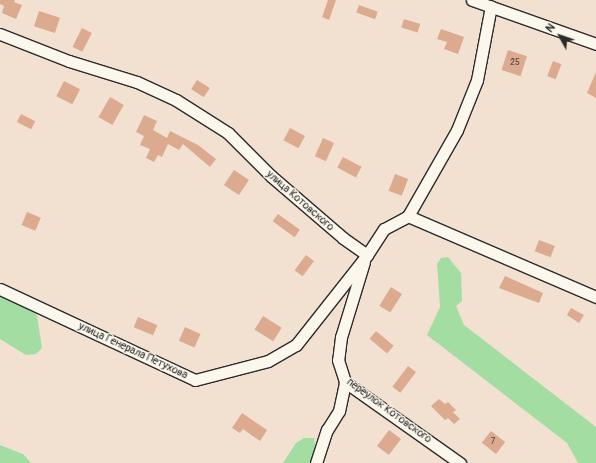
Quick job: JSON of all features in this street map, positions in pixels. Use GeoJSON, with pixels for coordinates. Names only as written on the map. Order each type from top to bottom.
{"type":"FeatureCollection","features":[{"type":"Feature","properties":{"kind":"street"},"geometry":{"type":"LineString","coordinates":[[472,0],[596,44]]}},
{"type":"Feature","properties":{"kind":"street"},"geometry":{"type":"LineString","coordinates":[[367,254],[384,229],[408,216],[456,130],[477,80],[491,6]]}},
{"type":"Feature","properties":{"kind":"street","name":"улица Котовского"},"geometry":{"type":"LineString","coordinates":[[0,34],[69,61],[137,82],[176,100],[228,133],[271,176],[343,238],[367,254]]}},
{"type":"Feature","properties":{"kind":"street"},"geometry":{"type":"LineString","coordinates":[[408,216],[596,297]]}},
{"type":"Feature","properties":{"kind":"street","name":"улица Генерала Петухова"},"geometry":{"type":"LineString","coordinates":[[0,289],[195,380],[268,361],[296,345],[367,254]]}},
{"type":"Feature","properties":{"kind":"street","name":"переулок Котовского"},"geometry":{"type":"LineString","coordinates":[[367,254],[341,337],[338,360],[345,382],[460,463]]}},
{"type":"Feature","properties":{"kind":"street"},"geometry":{"type":"LineString","coordinates":[[316,463],[327,430],[339,411],[345,382]]}},
{"type":"Feature","properties":{"kind":"green space"},"geometry":{"type":"Polygon","coordinates":[[[448,257],[461,273],[462,301],[456,306],[464,325],[596,427],[596,463],[578,463],[567,443],[427,335],[440,307],[437,264],[441,258],[448,257]]]}},
{"type":"Feature","properties":{"kind":"green space"},"geometry":{"type":"Polygon","coordinates":[[[0,295],[32,308],[37,316],[42,348],[36,354],[26,355],[0,339],[0,295]]]}},
{"type":"Feature","properties":{"kind":"green space"},"geometry":{"type":"Polygon","coordinates":[[[304,438],[314,438],[317,463],[283,463],[296,443],[304,438]]]}},
{"type":"Feature","properties":{"kind":"green space"},"geometry":{"type":"Polygon","coordinates":[[[0,445],[23,454],[31,463],[0,463],[0,445]]]}},
{"type":"Feature","properties":{"kind":"building"},"geometry":{"type":"Polygon","coordinates":[[[0,0],[15,0],[14,2],[22,5],[16,19],[2,13],[4,6],[0,4],[0,0]]]}},
{"type":"Feature","properties":{"kind":"building"},"geometry":{"type":"Polygon","coordinates":[[[328,0],[336,0],[329,20],[322,17],[328,0]]]}},
{"type":"Feature","properties":{"kind":"building"},"geometry":{"type":"Polygon","coordinates":[[[359,5],[378,12],[375,19],[356,13],[359,5]]]}},
{"type":"Feature","properties":{"kind":"building"},"geometry":{"type":"Polygon","coordinates":[[[39,11],[60,18],[55,33],[34,26],[39,11]]]}},
{"type":"Feature","properties":{"kind":"building"},"geometry":{"type":"Polygon","coordinates":[[[404,19],[420,24],[418,33],[401,28],[404,19]]]}},
{"type":"Feature","properties":{"kind":"building"},"geometry":{"type":"Polygon","coordinates":[[[82,28],[92,33],[82,52],[72,47],[82,28]]]}},
{"type":"Feature","properties":{"kind":"building"},"geometry":{"type":"Polygon","coordinates":[[[441,29],[464,37],[458,54],[444,49],[447,42],[437,39],[441,29]]]}},
{"type":"Feature","properties":{"kind":"building"},"geometry":{"type":"Polygon","coordinates":[[[508,50],[527,56],[521,76],[502,70],[508,50]]]}},
{"type":"Feature","properties":{"kind":"building"},"geometry":{"type":"Polygon","coordinates":[[[553,61],[561,64],[556,79],[547,76],[553,61]]]}},
{"type":"Feature","properties":{"kind":"building"},"geometry":{"type":"Polygon","coordinates":[[[596,72],[596,98],[587,93],[596,72]]]}},
{"type":"Feature","properties":{"kind":"building"},"geometry":{"type":"Polygon","coordinates":[[[197,80],[210,88],[204,97],[191,89],[197,80]]]}},
{"type":"Feature","properties":{"kind":"building"},"geometry":{"type":"Polygon","coordinates":[[[64,81],[80,89],[72,104],[56,96],[64,81]]]}},
{"type":"Feature","properties":{"kind":"building"},"geometry":{"type":"Polygon","coordinates":[[[110,97],[124,105],[112,125],[98,117],[110,97]]]}},
{"type":"Feature","properties":{"kind":"building"},"geometry":{"type":"Polygon","coordinates":[[[21,114],[35,121],[31,129],[17,122],[21,114]]]}},
{"type":"Feature","properties":{"kind":"building"},"geometry":{"type":"Polygon","coordinates":[[[144,115],[157,121],[153,130],[167,138],[170,131],[198,145],[216,159],[210,167],[183,144],[179,150],[168,144],[162,157],[158,155],[154,162],[146,158],[150,149],[140,145],[144,136],[136,132],[144,115]]]}},
{"type":"Feature","properties":{"kind":"building"},"geometry":{"type":"Polygon","coordinates":[[[290,128],[305,136],[298,148],[283,140],[290,128]]]}},
{"type":"Feature","properties":{"kind":"building"},"geometry":{"type":"Polygon","coordinates":[[[323,138],[334,143],[326,161],[315,156],[323,138]]]}},
{"type":"Feature","properties":{"kind":"building"},"geometry":{"type":"Polygon","coordinates":[[[343,157],[362,167],[356,177],[337,168],[343,157]]]}},
{"type":"Feature","properties":{"kind":"building"},"geometry":{"type":"Polygon","coordinates":[[[234,170],[249,180],[239,195],[224,185],[234,170]]]}},
{"type":"Feature","properties":{"kind":"building"},"geometry":{"type":"Polygon","coordinates":[[[395,174],[408,179],[402,196],[389,191],[395,174]]]}},
{"type":"Feature","properties":{"kind":"building"},"geometry":{"type":"Polygon","coordinates":[[[27,212],[41,218],[35,231],[22,225],[27,212]]]}},
{"type":"Feature","properties":{"kind":"building"},"geometry":{"type":"Polygon","coordinates":[[[278,214],[300,230],[295,237],[273,221],[278,214]]]}},
{"type":"Feature","properties":{"kind":"building"},"geometry":{"type":"Polygon","coordinates":[[[539,240],[555,246],[551,257],[535,251],[539,240]]]}},
{"type":"Feature","properties":{"kind":"building"},"geometry":{"type":"Polygon","coordinates":[[[306,255],[314,261],[303,276],[295,270],[306,255]]]}},
{"type":"Feature","properties":{"kind":"building"},"geometry":{"type":"Polygon","coordinates":[[[505,276],[543,293],[539,303],[499,288],[505,276]]]}},
{"type":"Feature","properties":{"kind":"building"},"geometry":{"type":"Polygon","coordinates":[[[391,287],[402,294],[390,313],[379,306],[391,287]]]}},
{"type":"Feature","properties":{"kind":"building"},"geometry":{"type":"Polygon","coordinates":[[[571,308],[584,315],[579,323],[567,315],[571,308]]]}},
{"type":"Feature","properties":{"kind":"building"},"geometry":{"type":"Polygon","coordinates":[[[263,316],[282,328],[273,341],[255,330],[263,316]]]}},
{"type":"Feature","properties":{"kind":"building"},"geometry":{"type":"Polygon","coordinates":[[[138,317],[157,325],[153,335],[134,327],[138,317]]]}},
{"type":"Feature","properties":{"kind":"building"},"geometry":{"type":"Polygon","coordinates":[[[185,327],[201,334],[194,348],[179,341],[185,327]]]}},
{"type":"Feature","properties":{"kind":"building"},"geometry":{"type":"Polygon","coordinates":[[[376,331],[394,346],[387,353],[370,339],[376,331]]]}},
{"type":"Feature","properties":{"kind":"building"},"geometry":{"type":"Polygon","coordinates":[[[408,366],[416,372],[400,393],[392,387],[408,366]]]}},
{"type":"Feature","properties":{"kind":"building"},"geometry":{"type":"Polygon","coordinates":[[[439,399],[445,404],[448,402],[456,410],[453,412],[460,419],[454,424],[448,418],[445,420],[431,406],[439,399]]]}},
{"type":"Feature","properties":{"kind":"building"},"geometry":{"type":"Polygon","coordinates":[[[242,413],[267,430],[260,441],[243,429],[240,433],[232,428],[242,413]]]}},
{"type":"Feature","properties":{"kind":"building"},"geometry":{"type":"Polygon","coordinates":[[[389,430],[401,439],[389,455],[377,446],[389,430]]]}},
{"type":"Feature","properties":{"kind":"building"},"geometry":{"type":"Polygon","coordinates":[[[491,431],[505,442],[496,454],[482,443],[491,431]]]}}]}
